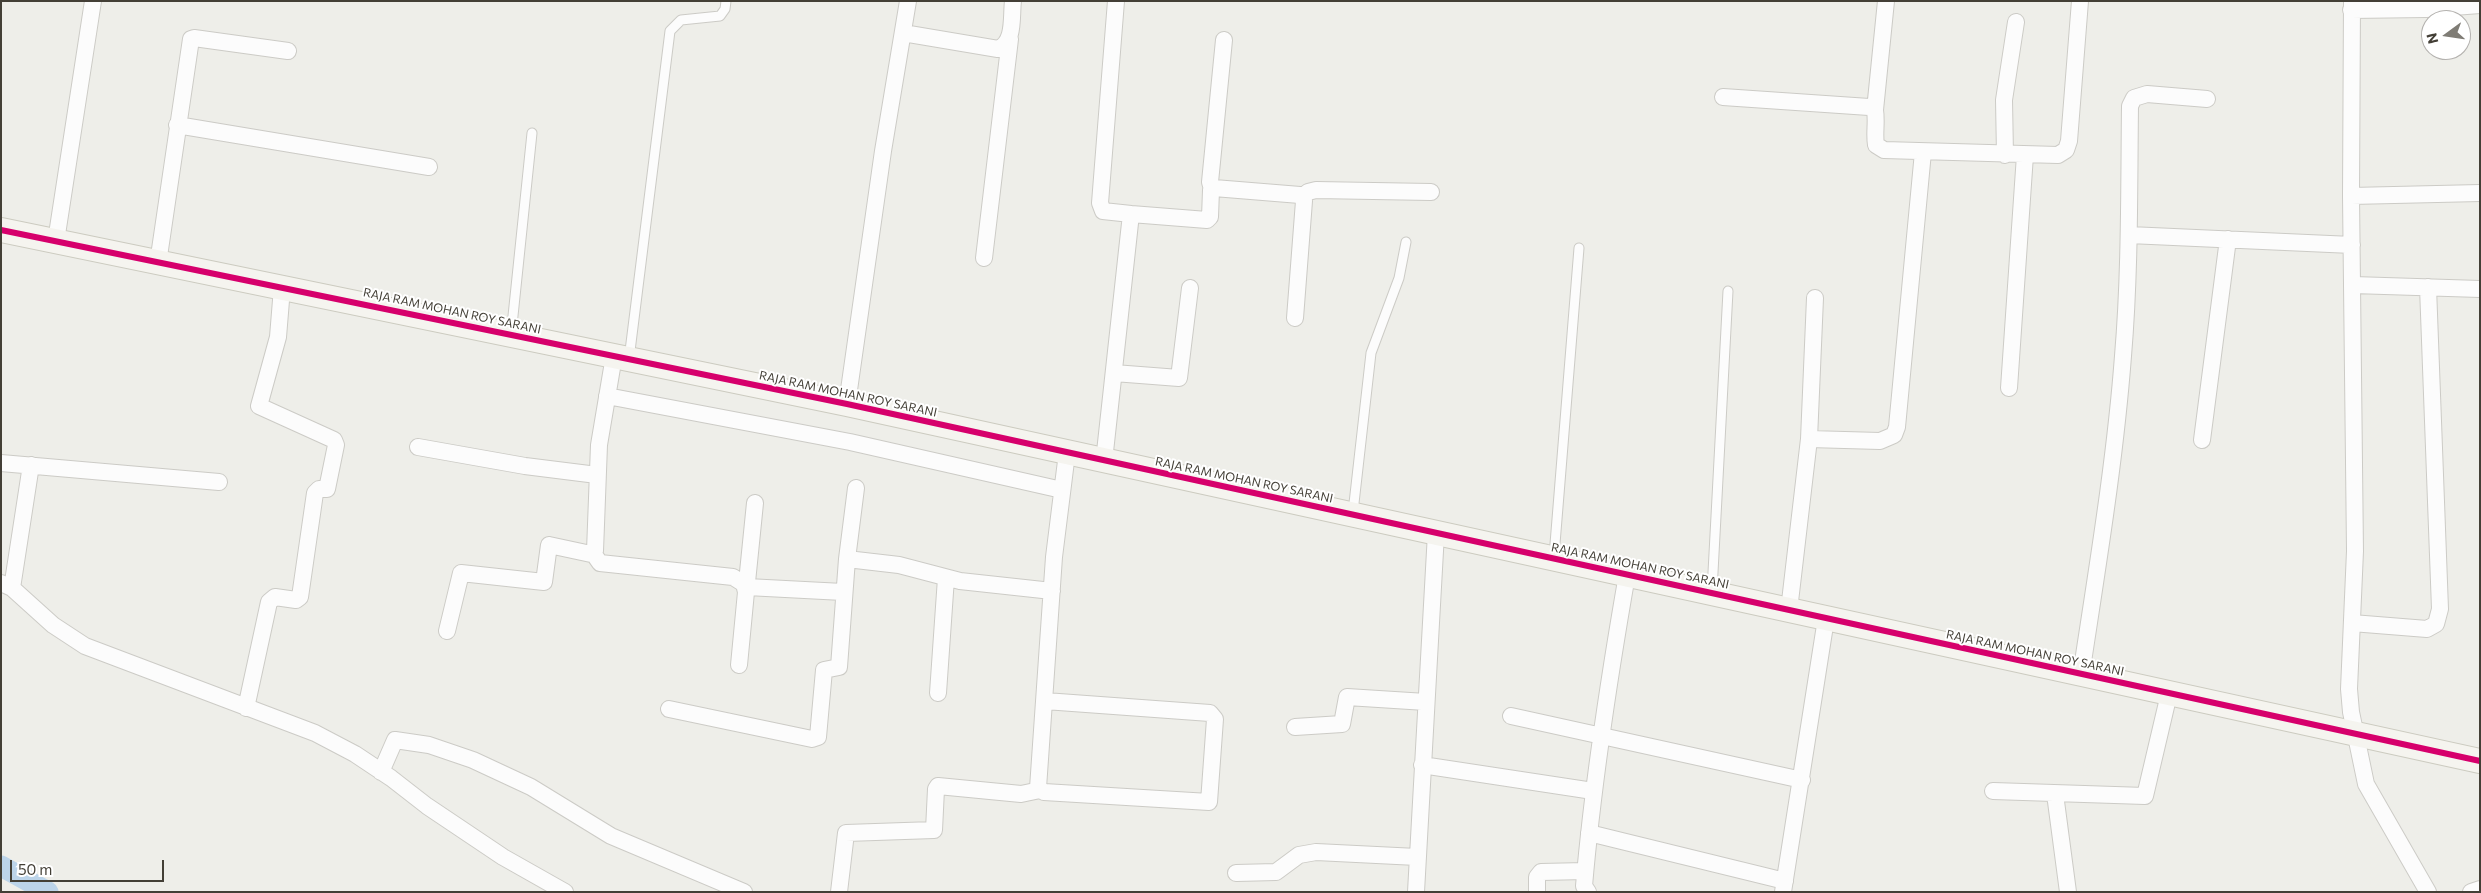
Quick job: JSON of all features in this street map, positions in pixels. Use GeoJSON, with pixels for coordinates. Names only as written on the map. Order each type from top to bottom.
{"type":"FeatureCollection","features":[{"type":"Feature","properties":{"kind":"street"},"geometry":{"type":"LineString","coordinates":[[56,241],[94,1]]}},
{"type":"Feature","properties":{"kind":"street"},"geometry":{"type":"LineString","coordinates":[[847,404],[883,151],[908,1]]}},
{"type":"Feature","properties":{"kind":"street"},"geometry":{"type":"LineString","coordinates":[[984,258],[1013,1]]}},
{"type":"Feature","properties":{"kind":"street"},"geometry":{"type":"LineString","coordinates":[[1116,1],[1100,203],[1103,211],[1207,220],[1210,217],[1212,189],[1210,182],[1224,40]]}},
{"type":"Feature","properties":{"kind":"street"},"geometry":{"type":"LineString","coordinates":[[1886,1],[1875,110],[1876,145],[1884,150],[2005,155],[2058,155],[2066,150],[2069,141],[2080,1]]}},
{"type":"Feature","properties":{"kind":"street"},"geometry":{"type":"LineString","coordinates":[[2428,892],[2370,795],[2362,771],[2354,734],[2349,689],[2355,514],[2351,6],[2426,9],[2480,5]]}},
{"type":"Feature","properties":{"kind":"street"},"geometry":{"type":"LineString","coordinates":[[2005,155],[2005,93],[2016,22]]}},
{"type":"Feature","properties":{"kind":"street"},"geometry":{"type":"LineString","coordinates":[[903,33],[998,49],[1004,46],[1010,39]]}},
{"type":"Feature","properties":{"kind":"street"},"geometry":{"type":"LineString","coordinates":[[158,263],[190,39],[288,51]]}},
{"type":"Feature","properties":{"kind":"street"},"geometry":{"type":"LineString","coordinates":[[2081,674],[2117,414],[2123,355],[2129,235],[2130,106],[2134,98],[2147,94],[2207,99]]}},
{"type":"Feature","properties":{"kind":"street"},"geometry":{"type":"LineString","coordinates":[[1723,97],[1869,107],[1875,110]]}},
{"type":"Feature","properties":{"kind":"street"},"geometry":{"type":"LineString","coordinates":[[178,124],[428,167]]}},
{"type":"Feature","properties":{"kind":"street"},"geometry":{"type":"LineString","coordinates":[[1809,439],[1880,441],[1894,435],[1897,427],[1923,152]]}},
{"type":"Feature","properties":{"kind":"street"},"geometry":{"type":"LineString","coordinates":[[2009,388],[2025,155]]}},
{"type":"Feature","properties":{"kind":"street"},"geometry":{"type":"LineString","coordinates":[[1212,189],[1300,195],[1303,197]]}},
{"type":"Feature","properties":{"kind":"street"},"geometry":{"type":"LineString","coordinates":[[1295,318],[1303,197],[1308,192],[1316,190],[1431,192]]}},
{"type":"Feature","properties":{"kind":"street"},"geometry":{"type":"LineString","coordinates":[[2351,196],[2480,193]]}},
{"type":"Feature","properties":{"kind":"street"},"geometry":{"type":"LineString","coordinates":[[1104,460],[1131,214]]}},
{"type":"Feature","properties":{"kind":"street","name":"RAJA RAM MOHAN ROY SARANI"},"geometry":{"type":"LineString","coordinates":[[1,230],[847,404],[2480,761]]}},
{"type":"Feature","properties":{"kind":"street"},"geometry":{"type":"LineString","coordinates":[[2129,235],[2352,245]]}},
{"type":"Feature","properties":{"kind":"street"},"geometry":{"type":"LineString","coordinates":[[2202,440],[2228,239]]}},
{"type":"Feature","properties":{"kind":"street"},"geometry":{"type":"LineString","coordinates":[[2352,285],[2480,289]]}},
{"type":"Feature","properties":{"kind":"street"},"geometry":{"type":"LineString","coordinates":[[2352,623],[2427,629],[2436,624],[2440,609],[2428,287]]}},
{"type":"Feature","properties":{"kind":"street"},"geometry":{"type":"LineString","coordinates":[[246,708],[269,602],[275,597],[296,600],[300,597],[315,493],[320,489],[327,489],[336,444],[334,440],[259,406],[278,337],[282,288]]}},
{"type":"Feature","properties":{"kind":"street"},"geometry":{"type":"LineString","coordinates":[[1114,372],[1179,378],[1190,288]]}},
{"type":"Feature","properties":{"kind":"street"},"geometry":{"type":"LineString","coordinates":[[1789,610],[1809,439],[1815,298]]}},
{"type":"Feature","properties":{"kind":"street"},"geometry":{"type":"LineString","coordinates":[[621,358],[607,396],[599,445],[593,553],[600,563],[732,577],[744,584],[747,589]]}},
{"type":"Feature","properties":{"kind":"street"},"geometry":{"type":"LineString","coordinates":[[607,396],[850,442],[1062,490]]}},
{"type":"Feature","properties":{"kind":"street"},"geometry":{"type":"LineString","coordinates":[[418,447],[525,466],[597,475]]}},
{"type":"Feature","properties":{"kind":"street"},"geometry":{"type":"LineString","coordinates":[[1040,790],[1037,784],[1052,592],[1067,453]]}},
{"type":"Feature","properties":{"kind":"street"},"geometry":{"type":"LineString","coordinates":[[1,463],[220,482]]}},
{"type":"Feature","properties":{"kind":"street"},"geometry":{"type":"LineString","coordinates":[[31,465],[7,586],[53,625],[85,646],[314,733],[382,772],[427,806],[502,857],[565,892]]}},
{"type":"Feature","properties":{"kind":"street"},"geometry":{"type":"LineString","coordinates":[[669,710],[812,739],[818,737],[824,670],[839,667],[843,592],[856,488]]}},
{"type":"Feature","properties":{"kind":"street"},"geometry":{"type":"LineString","coordinates":[[739,665],[755,504]]}},
{"type":"Feature","properties":{"kind":"street"},"geometry":{"type":"LineString","coordinates":[[1416,892],[1436,533]]}},
{"type":"Feature","properties":{"kind":"street"},"geometry":{"type":"LineString","coordinates":[[447,630],[461,573],[544,582],[549,545],[593,553]]}},
{"type":"Feature","properties":{"kind":"street"},"geometry":{"type":"LineString","coordinates":[[847,560],[900,566],[946,578],[1052,592]]}},
{"type":"Feature","properties":{"kind":"street"},"geometry":{"type":"LineString","coordinates":[[1588,892],[1584,886],[1593,791],[1600,735],[1626,575]]}},
{"type":"Feature","properties":{"kind":"street"},"geometry":{"type":"LineString","coordinates":[[938,693],[946,578]]}},
{"type":"Feature","properties":{"kind":"street"},"geometry":{"type":"LineString","coordinates":[[747,589],[843,592]]}},
{"type":"Feature","properties":{"kind":"street"},"geometry":{"type":"LineString","coordinates":[[1589,833],[1784,886],[1826,619]]}},
{"type":"Feature","properties":{"kind":"street"},"geometry":{"type":"LineString","coordinates":[[1993,791],[2145,796],[2169,694]]}},
{"type":"Feature","properties":{"kind":"street"},"geometry":{"type":"LineString","coordinates":[[1295,727],[1342,724],[1346,697],[1426,702]]}},
{"type":"Feature","properties":{"kind":"street"},"geometry":{"type":"LineString","coordinates":[[839,892],[846,833],[934,830],[936,789],[938,786],[1021,794],[1040,790],[1044,792],[1207,803],[1210,800],[1215,719],[1210,713],[1044,701]]}},
{"type":"Feature","properties":{"kind":"street"},"geometry":{"type":"LineString","coordinates":[[1511,716],[1802,780]]}},
{"type":"Feature","properties":{"kind":"street"},"geometry":{"type":"LineString","coordinates":[[382,772],[395,740],[429,745],[473,760],[531,787],[611,836],[744,892]]}},
{"type":"Feature","properties":{"kind":"street"},"geometry":{"type":"LineString","coordinates":[[1422,765],[1593,791]]}},
{"type":"Feature","properties":{"kind":"street"},"geometry":{"type":"LineString","coordinates":[[2055,794],[2068,892]]}},
{"type":"Feature","properties":{"kind":"street"},"geometry":{"type":"LineString","coordinates":[[1236,873],[1276,872],[1300,855],[1316,852],[1417,857]]}},
{"type":"Feature","properties":{"kind":"street"},"geometry":{"type":"LineString","coordinates":[[1537,892],[1537,877],[1541,872],[1585,871]]}},
{"type":"Feature","properties":{"kind":"street"},"geometry":{"type":"LineString","coordinates":[[2472,892],[2480,889]]}},
{"type":"Feature","properties":{"kind":"lane"},"geometry":{"type":"LineString","coordinates":[[621,358],[670,31],[681,20],[720,16],[725,9],[726,1]]}},
{"type":"Feature","properties":{"kind":"lane"},"geometry":{"type":"LineString","coordinates":[[511,335],[532,133]]}},
{"type":"Feature","properties":{"kind":"lane"},"geometry":{"type":"LineString","coordinates":[[1352,515],[1372,353],[1398,278],[1406,242]]}},
{"type":"Feature","properties":{"kind":"lane"},"geometry":{"type":"LineString","coordinates":[[1553,559],[1579,248]]}},
{"type":"Feature","properties":{"kind":"lane"},"geometry":{"type":"LineString","coordinates":[[1712,594],[1728,291]]}},
{"type":"Feature","properties":{"kind":"waterway"},"geometry":{"type":"LineString","coordinates":[[1,866],[48,892]]}},
{"type":"Feature","properties":{"kind":"cycle path"},"geometry":{"type":"LineString","coordinates":[[1,230],[847,404],[2480,761]]}}]}
